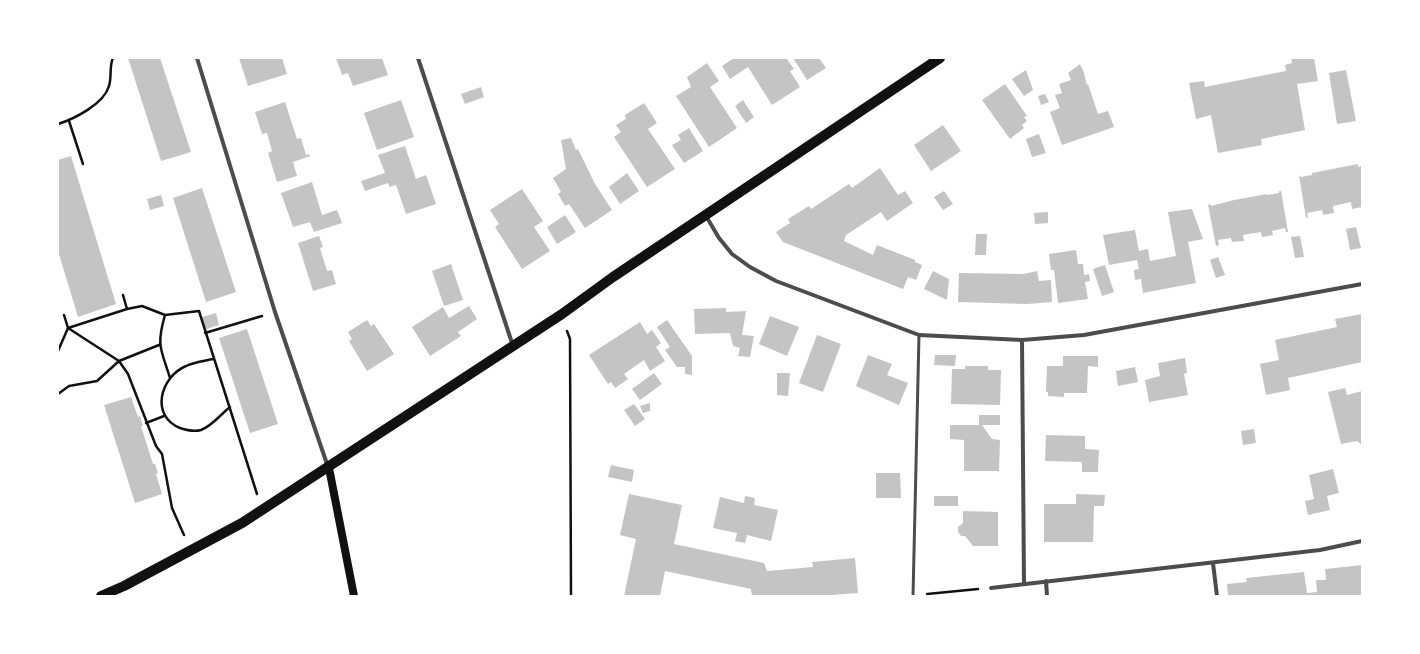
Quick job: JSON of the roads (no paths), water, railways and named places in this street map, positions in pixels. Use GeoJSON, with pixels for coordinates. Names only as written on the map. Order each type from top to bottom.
{"type":"FeatureCollection","features":[{"type":"Feature","properties":{"kind":"main road"},"geometry":{"type":"LineString","coordinates":[[101,596],[242,524],[562,314],[612,277],[940,58]]}},
{"type":"Feature","properties":{"kind":"main road"},"geometry":{"type":"LineString","coordinates":[[329,468],[354,596]]}},
{"type":"Feature","properties":{"kind":"street"},"geometry":{"type":"LineString","coordinates":[[197,58],[275,312],[329,468]]}},
{"type":"Feature","properties":{"kind":"street"},"geometry":{"type":"LineString","coordinates":[[418,58],[513,346]]}},
{"type":"Feature","properties":{"kind":"street"},"geometry":{"type":"LineString","coordinates":[[705,216],[719,238],[732,254],[750,267],[776,281],[919,335],[1022,340],[1084,335],[1362,284]]}},
{"type":"Feature","properties":{"kind":"street"},"geometry":{"type":"LineString","coordinates":[[1022,340],[1024,583]]}},
{"type":"Feature","properties":{"kind":"street"},"geometry":{"type":"LineString","coordinates":[[991,588],[1320,550],[1362,541]]}},
{"type":"Feature","properties":{"kind":"street"},"geometry":{"type":"LineString","coordinates":[[1213,563],[1217,596]]}},
{"type":"Feature","properties":{"kind":"street"},"geometry":{"type":"LineString","coordinates":[[1046,581],[1047,596]]}},
{"type":"Feature","properties":{"kind":"lane"},"geometry":{"type":"LineString","coordinates":[[913,596],[919,335]]}}]}
